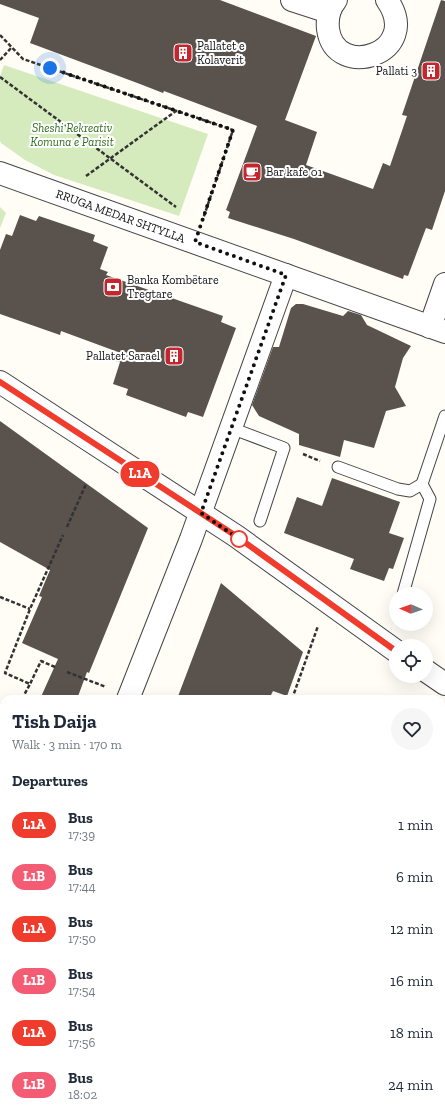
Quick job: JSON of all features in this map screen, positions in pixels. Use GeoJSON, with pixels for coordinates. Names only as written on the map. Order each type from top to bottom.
{"type":"FeatureCollection","features":[{"type":"Feature","properties":{"kind":"street"},"geometry":{"type":"LineString","coordinates":[[292,0],[333,6],[327,23],[329,34],[334,44],[342,52],[363,58],[374,56],[384,50],[391,42],[395,32],[396,20],[393,8],[388,0]]}},
{"type":"Feature","properties":{"kind":"street","name":"RRUGA MEDAR SHTYLLA"},"geometry":{"type":"LineString","coordinates":[[0,173],[437,330]]}},
{"type":"Feature","properties":{"kind":"street"},"geometry":{"type":"LineString","coordinates":[[130,695],[201,513],[286,275]]}},
{"type":"Feature","properties":{"kind":"street"},"geometry":{"type":"LineString","coordinates":[[437,330],[445,284]]}},
{"type":"Feature","properties":{"kind":"street"},"geometry":{"type":"LineString","coordinates":[[0,382],[201,513],[389,646]]}},
{"type":"Feature","properties":{"kind":"street"},"geometry":{"type":"LineString","coordinates":[[433,676],[445,684]]}},
{"type":"Feature","properties":{"kind":"lane"},"geometry":{"type":"LineString","coordinates":[[338,467],[398,489],[410,491],[422,484],[445,416]]}},
{"type":"Feature","properties":{"kind":"lane"},"geometry":{"type":"LineString","coordinates":[[231,428],[284,448],[260,521]]}},
{"type":"Feature","properties":{"kind":"lane"},"geometry":{"type":"LineString","coordinates":[[405,587],[430,499],[422,484]]}},
{"type":"Feature","properties":{"kind":"path"},"geometry":{"type":"LineString","coordinates":[[0,35],[22,59],[233,130],[195,242]]}},
{"type":"Feature","properties":{"kind":"path"},"geometry":{"type":"LineString","coordinates":[[0,60],[12,47]]}},
{"type":"Feature","properties":{"kind":"path"},"geometry":{"type":"LineString","coordinates":[[0,77],[182,212]]}},
{"type":"Feature","properties":{"kind":"path"},"geometry":{"type":"LineString","coordinates":[[60,194],[176,110]]}},
{"type":"Feature","properties":{"kind":"path"},"geometry":{"type":"LineString","coordinates":[[284,448],[338,467]]}},
{"type":"Feature","properties":{"kind":"path"},"geometry":{"type":"LineString","coordinates":[[66,527],[86,484]]}},
{"type":"Feature","properties":{"kind":"path"},"geometry":{"type":"LineString","coordinates":[[30,684],[5,673],[30,609],[64,534]]}},
{"type":"Feature","properties":{"kind":"path"},"geometry":{"type":"LineString","coordinates":[[0,597],[30,609]]}},
{"type":"Feature","properties":{"kind":"path"},"geometry":{"type":"LineString","coordinates":[[293,695],[327,602]]}},
{"type":"Feature","properties":{"kind":"path"},"geometry":{"type":"LineString","coordinates":[[24,695],[41,661],[55,667]]}},
{"type":"Feature","properties":{"kind":"path"},"geometry":{"type":"LineString","coordinates":[[68,672],[122,695]]}},
{"type":"Feature","properties":{"kind":"green space","name":"Sheshi Rekreativ Komuna e Parisit"},"geometry":{"type":"Polygon","coordinates":[[[4,65],[208,134],[179,216],[54,175],[25,160],[1,143],[0,76],[4,65]]]}},
{"type":"Feature","properties":{"kind":"green space"},"geometry":{"type":"Polygon","coordinates":[[[0,207],[6,213],[0,228],[0,207]]]}},
{"type":"Feature","properties":{"kind":"building"},"geometry":{"type":"Polygon","coordinates":[[[0,0],[220,0],[316,36],[285,120],[317,132],[306,165],[373,189],[383,163],[390,166],[407,116],[402,115],[441,0],[445,1],[445,191],[432,230],[426,228],[408,276],[404,275],[403,279],[294,239],[228,218],[230,212],[226,210],[257,126],[164,91],[163,93],[30,43],[39,18],[0,4],[0,0]]]}},
{"type":"Feature","properties":{"kind":"building"},"geometry":{"type":"Polygon","coordinates":[[[20,215],[36,221],[39,216],[95,235],[93,241],[108,247],[100,269],[108,272],[106,275],[223,316],[221,322],[236,328],[203,417],[188,412],[186,417],[126,395],[128,389],[113,384],[120,362],[115,361],[118,352],[61,331],[60,335],[0,314],[0,250],[6,234],[12,236],[20,215]]]}},
{"type":"Feature","properties":{"kind":"building"},"geometry":{"type":"Polygon","coordinates":[[[296,304],[303,304],[343,316],[348,311],[361,315],[367,325],[411,346],[403,358],[395,387],[406,406],[386,411],[374,448],[344,440],[340,457],[299,445],[299,434],[259,416],[252,405],[273,347],[279,347],[291,308],[296,304]]]}},
{"type":"Feature","properties":{"kind":"building"},"geometry":{"type":"Polygon","coordinates":[[[0,421],[148,528],[89,673],[87,672],[78,695],[42,695],[58,659],[22,643],[42,597],[39,596],[50,570],[0,542],[0,421]]]}},
{"type":"Feature","properties":{"kind":"building"},"geometry":{"type":"Polygon","coordinates":[[[332,478],[400,502],[389,533],[404,538],[393,569],[389,568],[384,581],[350,569],[354,559],[284,533],[297,497],[322,506],[332,478]]]}},
{"type":"Feature","properties":{"kind":"building"},"geometry":{"type":"Polygon","coordinates":[[[221,583],[303,652],[287,695],[273,691],[271,695],[179,695],[221,583]]]}},
{"type":"Feature","properties":{"kind":"bus line","name":"L1A"},"geometry":{"type":"LineString","coordinates":[[0,382],[236,536],[389,646]]}},
{"type":"Feature","properties":{"kind":"place","name":"Pallatet e Kolaverit"},"geometry":{"type":"Point","coordinates":[183,53]}},
{"type":"Feature","properties":{"kind":"place","name":"Pallati 3"},"geometry":{"type":"Point","coordinates":[431,71]}},
{"type":"Feature","properties":{"kind":"place","name":"Bar kafe 01"},"geometry":{"type":"Point","coordinates":[252,172]}},
{"type":"Feature","properties":{"kind":"place","name":"Banka Kombëtare Tregtare"},"geometry":{"type":"Point","coordinates":[113,287]}},
{"type":"Feature","properties":{"kind":"place","name":"Pallatet Sarael"},"geometry":{"type":"Point","coordinates":[174,356]}},
{"type":"Feature","properties":{"kind":"route"},"geometry":{"type":"LineString","coordinates":[[50,68],[233,130],[195,242],[286,275],[201,513],[239,539]]}}]}
